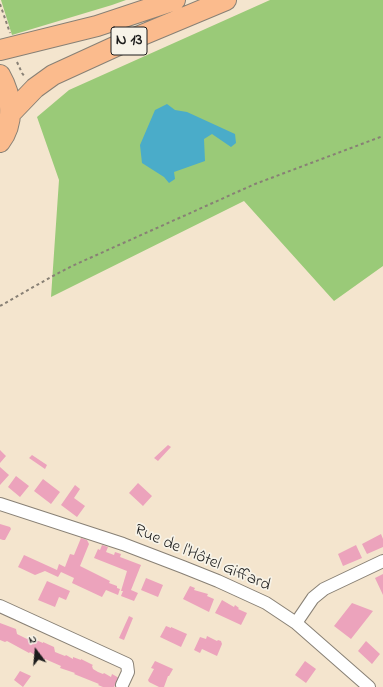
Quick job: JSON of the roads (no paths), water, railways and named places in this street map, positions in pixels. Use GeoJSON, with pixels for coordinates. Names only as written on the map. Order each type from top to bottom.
{"type":"FeatureCollection","features":[{"type":"Feature","properties":{"kind":"highway","name":"N 13"},"geometry":{"type":"LineString","coordinates":[[9,48],[97,26],[175,0]]}},
{"type":"Feature","properties":{"kind":"highway","name":"N 13"},"geometry":{"type":"LineString","coordinates":[[10,114],[35,88],[53,75],[123,43],[226,0]]}},
{"type":"Feature","properties":{"kind":"highway"},"geometry":{"type":"LineString","coordinates":[[0,75],[7,87],[10,100],[8,127],[0,142]]}},
{"type":"Feature","properties":{"kind":"street","name":"Rue de l'Hôtel Giffard"},"geometry":{"type":"LineString","coordinates":[[0,504],[122,544],[197,572],[266,603],[296,623],[369,687]]}},
{"type":"Feature","properties":{"kind":"street"},"geometry":{"type":"LineString","coordinates":[[296,623],[313,598],[324,589],[383,561]]}},
{"type":"Feature","properties":{"kind":"street"},"geometry":{"type":"LineString","coordinates":[[0,606],[127,664],[128,672],[122,685]]}},
{"type":"Feature","properties":{"kind":"water"},"geometry":{"type":"Polygon","coordinates":[[[167,104],[175,110],[187,112],[235,134],[236,143],[231,147],[212,134],[204,139],[205,161],[174,172],[175,179],[169,183],[164,177],[142,163],[140,145],[155,110],[167,104]]]}}]}
